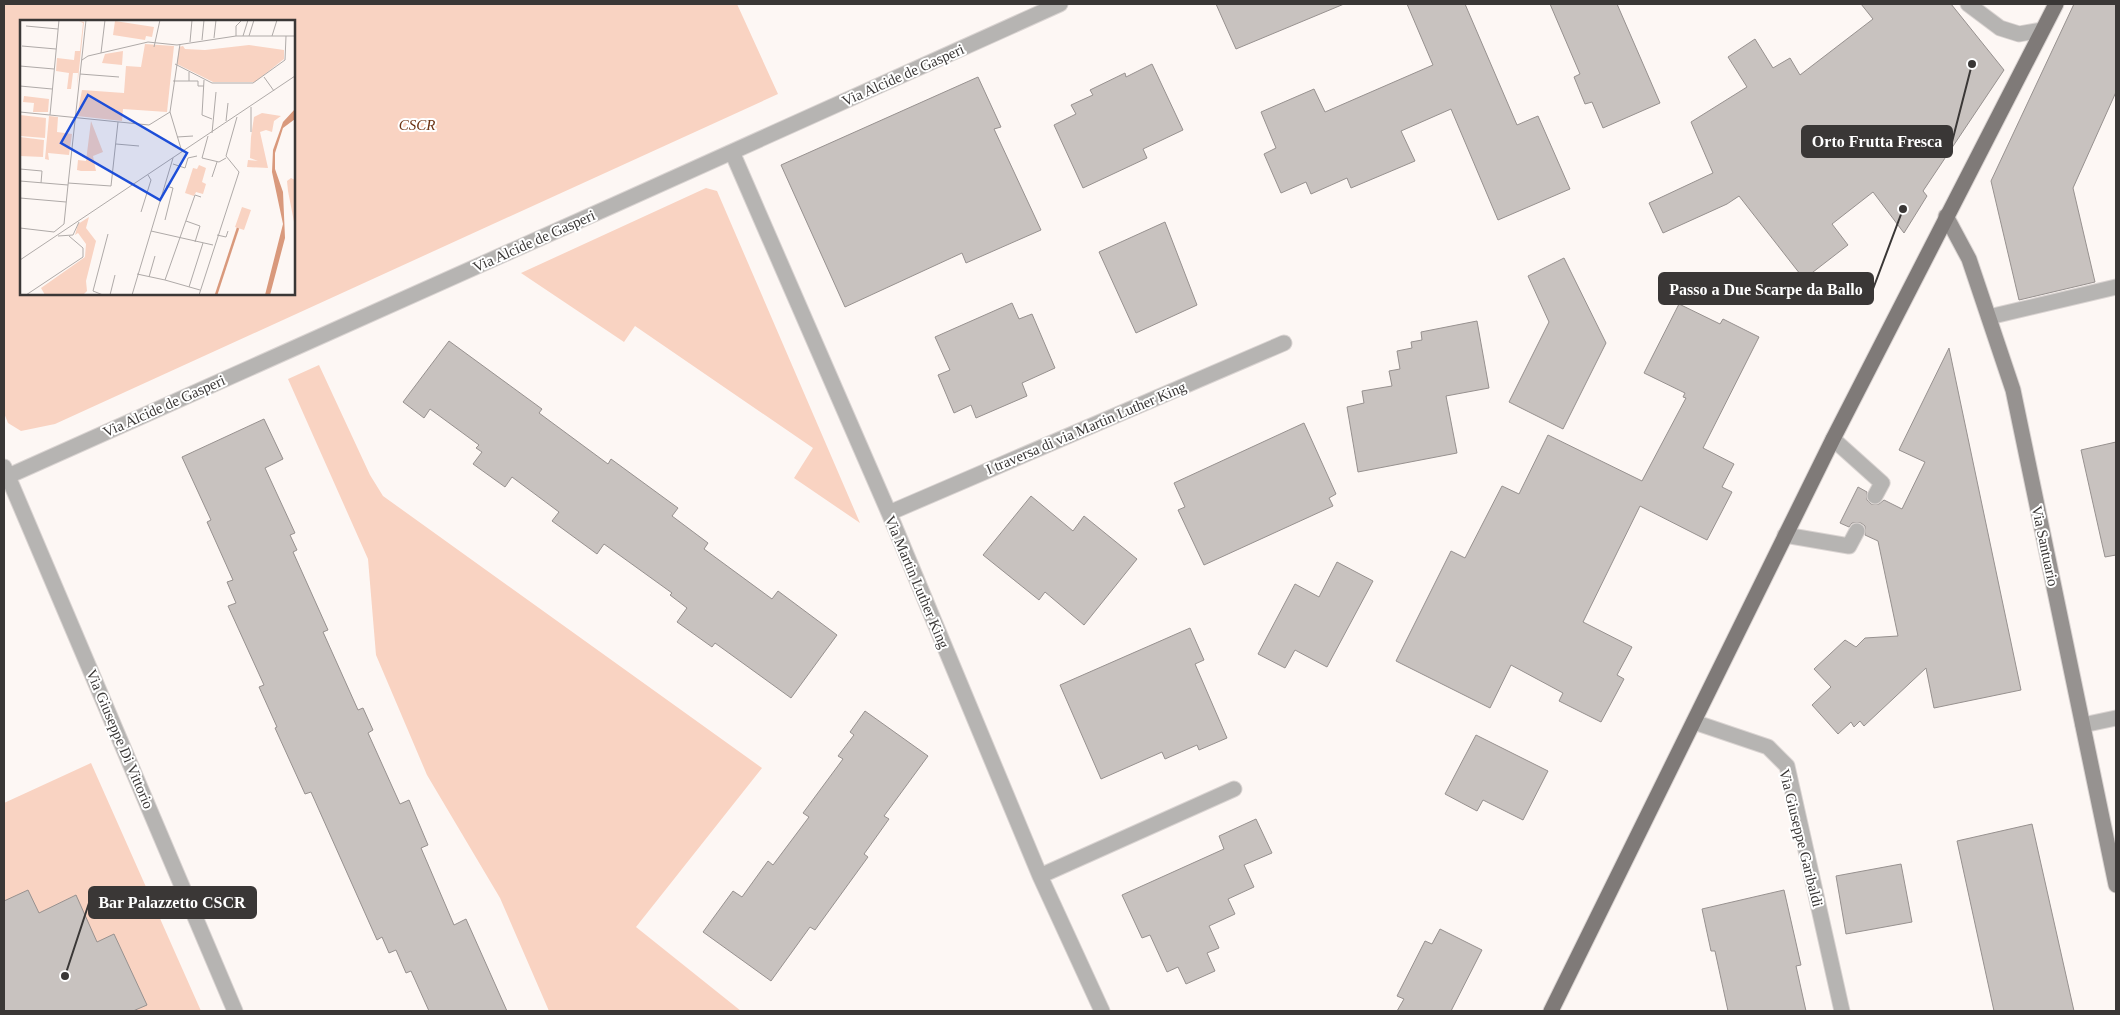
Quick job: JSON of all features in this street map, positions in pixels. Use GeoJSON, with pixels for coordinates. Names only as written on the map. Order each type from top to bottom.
{"type":"FeatureCollection","features":[{"type":"Feature","properties":{"kind":"main road"},"geometry":{"type":"LineString","coordinates":[[1551,1011],[1833,439],[2056,4]]}},
{"type":"Feature","properties":{"kind":"street","name":"Via Alcide de Gasperi"},"geometry":{"type":"LineString","coordinates":[[5,474],[732,152],[1060,4]]}},
{"type":"Feature","properties":{"kind":"street"},"geometry":{"type":"LineString","coordinates":[[1968,4],[2000,28],[2018,34],[2042,30]]}},
{"type":"Feature","properties":{"kind":"street","name":"Via Martin Luther King"},"geometry":{"type":"LineString","coordinates":[[732,152],[889,514],[1040,876],[1102,1011]]}},
{"type":"Feature","properties":{"kind":"street","name":"Via Santuario"},"geometry":{"type":"LineString","coordinates":[[1946,216],[1969,259],[2013,390],[2116,885]]}},
{"type":"Feature","properties":{"kind":"street"},"geometry":{"type":"LineString","coordinates":[[1989,317],[2116,288]]}},
{"type":"Feature","properties":{"kind":"street","name":"I traversa di via Martin Luther King"},"geometry":{"type":"LineString","coordinates":[[889,514],[1284,343]]}},
{"type":"Feature","properties":{"kind":"street"},"geometry":{"type":"LineString","coordinates":[[1833,439],[1882,483],[1875,496]]}},
{"type":"Feature","properties":{"kind":"street","name":"Via Giuseppe Di Vittorio"},"geometry":{"type":"LineString","coordinates":[[5,474],[235,1011]]}},
{"type":"Feature","properties":{"kind":"street"},"geometry":{"type":"LineString","coordinates":[[1785,535],[1849,546],[1857,531]]}},
{"type":"Feature","properties":{"kind":"street"},"geometry":{"type":"LineString","coordinates":[[2083,725],[2116,718]]}},
{"type":"Feature","properties":{"kind":"street","name":"Via Giuseppe Garibaldi"},"geometry":{"type":"LineString","coordinates":[[1694,722],[1768,747],[1787,766],[1842,1011]]}},
{"type":"Feature","properties":{"kind":"street"},"geometry":{"type":"LineString","coordinates":[[1040,876],[1234,789]]}},
{"type":"Feature","properties":{"kind":"green space","name":"CSCR"},"geometry":{"type":"Polygon","coordinates":[[[4,4],[737,4],[778,94],[55,424],[21,431],[8,423],[4,413],[4,4]]]}},
{"type":"Feature","properties":{"kind":"green space"},"geometry":{"type":"Polygon","coordinates":[[[706,188],[717,191],[860,523],[794,478],[813,448],[635,326],[624,342],[521,273],[706,188]]]}},
{"type":"Feature","properties":{"kind":"green space"},"geometry":{"type":"Polygon","coordinates":[[[319,365],[370,475],[383,496],[762,768],[636,927],[741,1011],[549,1011],[500,898],[427,775],[376,655],[368,559],[288,379],[319,365]]]}},
{"type":"Feature","properties":{"kind":"green space"},"geometry":{"type":"Polygon","coordinates":[[[91,763],[201,1011],[4,1011],[4,803],[91,763]]]}},
{"type":"Feature","properties":{"kind":"building"},"geometry":{"type":"Polygon","coordinates":[[[1216,4],[1344,4],[1236,49],[1216,4]]]}},
{"type":"Feature","properties":{"kind":"building"},"geometry":{"type":"Polygon","coordinates":[[[1407,4],[1465,4],[1517,125],[1538,116],[1570,189],[1498,220],[1451,109],[1401,131],[1415,161],[1351,188],[1347,178],[1311,194],[1306,182],[1281,193],[1264,154],[1276,148],[1261,112],[1314,89],[1325,112],[1433,65],[1407,4]]]}},
{"type":"Feature","properties":{"kind":"building"},"geometry":{"type":"Polygon","coordinates":[[[1550,4],[1617,4],[1660,103],[1603,128],[1592,102],[1585,104],[1574,77],[1580,74],[1550,4]]]}},
{"type":"Feature","properties":{"kind":"building"},"geometry":{"type":"Polygon","coordinates":[[[1861,4],[1951,4],[2004,70],[1923,191],[1927,196],[1904,233],[1873,192],[1832,224],[1848,245],[1804,279],[1739,196],[1727,204],[1663,233],[1649,203],[1713,173],[1691,122],[1747,87],[1728,57],[1755,39],[1773,68],[1790,58],[1800,75],[1873,19],[1861,4]]]}},
{"type":"Feature","properties":{"kind":"building"},"geometry":{"type":"Polygon","coordinates":[[[2074,4],[2116,4],[2116,92],[2073,188],[2095,282],[2019,300],[1991,181],[2074,4]]]}},
{"type":"Feature","properties":{"kind":"building"},"geometry":{"type":"Polygon","coordinates":[[[1152,64],[1183,130],[1143,149],[1147,158],[1083,188],[1054,125],[1076,114],[1071,105],[1093,95],[1090,90],[1125,73],[1126,77],[1152,64]]]}},
{"type":"Feature","properties":{"kind":"building"},"geometry":{"type":"Polygon","coordinates":[[[978,77],[1001,127],[994,129],[1041,230],[966,263],[962,253],[845,307],[781,165],[978,77]]]}},
{"type":"Feature","properties":{"kind":"building"},"geometry":{"type":"Polygon","coordinates":[[[1165,222],[1197,305],[1136,333],[1099,252],[1165,222]]]}},
{"type":"Feature","properties":{"kind":"building"},"geometry":{"type":"Polygon","coordinates":[[[1564,258],[1606,343],[1563,429],[1509,402],[1549,322],[1528,276],[1564,258]]]}},
{"type":"Feature","properties":{"kind":"building"},"geometry":{"type":"Polygon","coordinates":[[[1012,303],[1019,319],[1032,314],[1055,368],[1022,383],[1027,396],[976,418],[971,405],[954,413],[938,375],[950,370],[935,337],[1012,303]]]}},
{"type":"Feature","properties":{"kind":"building"},"geometry":{"type":"Polygon","coordinates":[[[1679,304],[1720,324],[1723,319],[1759,337],[1703,448],[1734,464],[1722,487],[1732,492],[1707,540],[1640,506],[1583,622],[1632,647],[1617,675],[1624,679],[1601,722],[1559,701],[1563,693],[1511,665],[1490,708],[1396,661],[1451,551],[1465,558],[1502,486],[1519,494],[1548,435],[1642,481],[1686,398],[1683,397],[1685,393],[1644,373],[1679,304]]]}},
{"type":"Feature","properties":{"kind":"building"},"geometry":{"type":"Polygon","coordinates":[[[1477,321],[1489,388],[1446,396],[1457,453],[1358,472],[1347,407],[1364,403],[1362,391],[1392,386],[1389,371],[1400,369],[1397,351],[1412,348],[1411,342],[1422,340],[1421,332],[1477,321]]]}},
{"type":"Feature","properties":{"kind":"building"},"geometry":{"type":"Polygon","coordinates":[[[449,341],[542,409],[539,413],[608,464],[611,459],[678,508],[672,516],[708,543],[704,549],[772,599],[778,591],[837,635],[791,698],[715,643],[712,647],[677,622],[687,608],[670,595],[672,593],[604,544],[597,554],[552,521],[559,512],[512,477],[505,487],[473,464],[482,452],[476,448],[479,445],[430,409],[424,418],[403,402],[449,341]]]}},
{"type":"Feature","properties":{"kind":"building"},"geometry":{"type":"Polygon","coordinates":[[[1949,348],[2021,690],[1934,708],[1926,668],[1864,726],[1860,721],[1854,727],[1851,722],[1838,734],[1812,705],[1831,687],[1814,669],[1845,640],[1856,647],[1865,638],[1898,636],[1878,541],[1865,535],[1865,526],[1861,523],[1852,523],[1849,527],[1840,523],[1858,487],[1867,492],[1867,500],[1871,504],[1879,504],[1884,500],[1902,509],[1925,462],[1899,450],[1949,348]]]}},
{"type":"Feature","properties":{"kind":"building"},"geometry":{"type":"Polygon","coordinates":[[[264,419],[283,459],[265,468],[295,533],[290,535],[297,550],[293,552],[328,630],[323,632],[358,710],[363,708],[373,730],[368,733],[400,804],[409,800],[428,845],[421,848],[454,925],[466,919],[507,1011],[429,1011],[411,971],[406,973],[396,950],[389,953],[382,937],[377,940],[311,792],[305,794],[275,728],[277,727],[259,687],[264,685],[228,606],[236,603],[227,582],[233,580],[207,522],[211,520],[182,457],[264,419]]]}},
{"type":"Feature","properties":{"kind":"building"},"geometry":{"type":"Polygon","coordinates":[[[1304,423],[1336,494],[1329,498],[1333,506],[1204,565],[1178,510],[1185,507],[1174,483],[1304,423]]]}},
{"type":"Feature","properties":{"kind":"building"},"geometry":{"type":"Polygon","coordinates":[[[2116,442],[2116,555],[2105,557],[2081,450],[2116,442]]]}},
{"type":"Feature","properties":{"kind":"building"},"geometry":{"type":"Polygon","coordinates":[[[1031,496],[1073,531],[1084,516],[1137,559],[1084,625],[1045,592],[1039,600],[983,555],[1031,496]]]}},
{"type":"Feature","properties":{"kind":"building"},"geometry":{"type":"Polygon","coordinates":[[[1337,562],[1373,581],[1327,667],[1295,650],[1285,668],[1258,654],[1295,584],[1319,597],[1337,562]]]}},
{"type":"Feature","properties":{"kind":"building"},"geometry":{"type":"Polygon","coordinates":[[[1190,628],[1204,660],[1195,664],[1227,738],[1199,750],[1197,745],[1165,759],[1162,752],[1101,779],[1060,685],[1190,628]]]}},
{"type":"Feature","properties":{"kind":"building"},"geometry":{"type":"Polygon","coordinates":[[[865,711],[928,756],[884,816],[889,819],[864,854],[868,857],[815,930],[810,927],[771,981],[703,932],[733,891],[742,897],[768,861],[773,865],[809,817],[803,813],[843,759],[838,756],[854,735],[850,732],[865,711]]]}},
{"type":"Feature","properties":{"kind":"building"},"geometry":{"type":"Polygon","coordinates":[[[1476,735],[1548,771],[1523,820],[1483,800],[1477,811],[1445,794],[1476,735]]]}},
{"type":"Feature","properties":{"kind":"building"},"geometry":{"type":"Polygon","coordinates":[[[1256,819],[1272,853],[1244,865],[1254,887],[1228,899],[1235,914],[1209,926],[1219,948],[1207,953],[1215,971],[1186,984],[1178,967],[1167,972],[1150,935],[1142,938],[1122,895],[1224,849],[1219,836],[1256,819]]]}},
{"type":"Feature","properties":{"kind":"building"},"geometry":{"type":"Polygon","coordinates":[[[2032,824],[2074,1011],[1994,1011],[1957,841],[2032,824]]]}},
{"type":"Feature","properties":{"kind":"building"},"geometry":{"type":"Polygon","coordinates":[[[1901,864],[1912,922],[1846,934],[1836,876],[1901,864]]]}},
{"type":"Feature","properties":{"kind":"building"},"geometry":{"type":"Polygon","coordinates":[[[28,890],[39,913],[76,895],[97,942],[114,934],[147,1005],[133,1011],[4,1011],[4,901],[28,890]]]}},
{"type":"Feature","properties":{"kind":"building"},"geometry":{"type":"Polygon","coordinates":[[[1784,890],[1801,965],[1796,966],[1806,1011],[1728,1011],[1715,951],[1711,951],[1702,909],[1784,890]]]}},
{"type":"Feature","properties":{"kind":"building"},"geometry":{"type":"Polygon","coordinates":[[[1440,929],[1482,950],[1451,1011],[1397,1011],[1404,999],[1397,996],[1425,941],[1432,944],[1440,929]]]}},
{"type":"Feature","properties":{"kind":"place","name":"Orto Frutta Fresca"},"geometry":{"type":"Point","coordinates":[1972,64]}},
{"type":"Feature","properties":{"kind":"place","name":"Passo a Due Scarpe da Ballo"},"geometry":{"type":"Point","coordinates":[1903,209]}},
{"type":"Feature","properties":{"kind":"place","name":"Bar Palazzetto CSCR"},"geometry":{"type":"Point","coordinates":[65,976]}}]}
